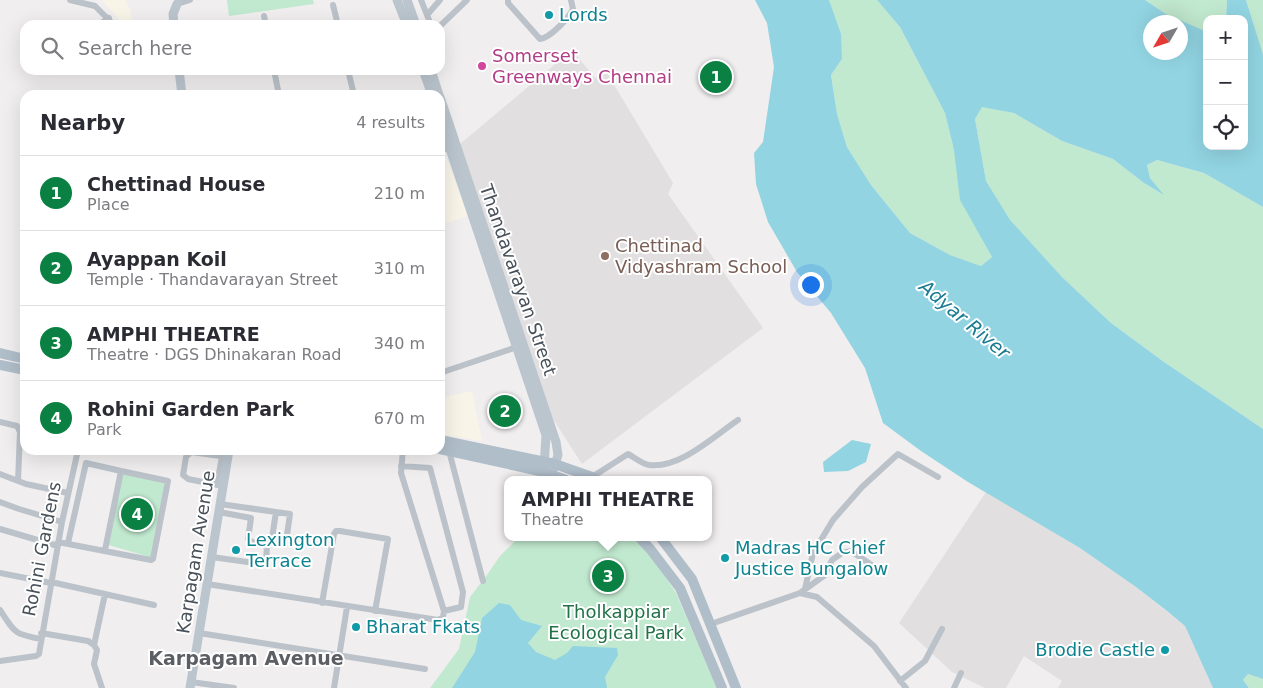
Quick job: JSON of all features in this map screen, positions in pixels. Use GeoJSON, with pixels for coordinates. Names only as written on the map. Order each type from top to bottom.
{"type":"FeatureCollection","features":[{"type":"Feature","properties":{"kind":"main road"},"geometry":{"type":"LineString","coordinates":[[0,353],[20,357]]}},
{"type":"Feature","properties":{"kind":"main road"},"geometry":{"type":"LineString","coordinates":[[0,365],[20,369]]}},
{"type":"Feature","properties":{"kind":"main road"},"geometry":{"type":"LineString","coordinates":[[445,441],[585,476]]}},
{"type":"Feature","properties":{"kind":"main road"},"geometry":{"type":"LineString","coordinates":[[445,450],[549,468],[560,476]]}},
{"type":"Feature","properties":{"kind":"main road"},"geometry":{"type":"LineString","coordinates":[[643,541],[652,550],[680,588],[722,688]]}},
{"type":"Feature","properties":{"kind":"main road"},"geometry":{"type":"LineString","coordinates":[[663,541],[692,579],[736,688]]}},
{"type":"Feature","properties":{"kind":"street"},"geometry":{"type":"LineString","coordinates":[[70,0],[95,6],[108,18],[105,20]]}},
{"type":"Feature","properties":{"kind":"street"},"geometry":{"type":"LineString","coordinates":[[174,20],[173,14],[180,2],[190,0]]}},
{"type":"Feature","properties":{"kind":"street"},"geometry":{"type":"LineString","coordinates":[[397,0],[405,20]]}},
{"type":"Feature","properties":{"kind":"street"},"geometry":{"type":"LineString","coordinates":[[408,0],[414,20]]}},
{"type":"Feature","properties":{"kind":"street"},"geometry":{"type":"LineString","coordinates":[[421,0],[429,20]]}},
{"type":"Feature","properties":{"kind":"street"},"geometry":{"type":"LineString","coordinates":[[427,15],[440,0]]}},
{"type":"Feature","properties":{"kind":"street"},"geometry":{"type":"LineString","coordinates":[[445,21],[467,0]]}},
{"type":"Feature","properties":{"kind":"street"},"geometry":{"type":"LineString","coordinates":[[508,0],[508,3],[540,39],[546,38],[567,19],[574,9],[571,0]]}},
{"type":"Feature","properties":{"kind":"street"},"geometry":{"type":"LineString","coordinates":[[333,5],[337,20]]}},
{"type":"Feature","properties":{"kind":"street"},"geometry":{"type":"LineString","coordinates":[[264,16],[265,20]]}},
{"type":"Feature","properties":{"kind":"street"},"geometry":{"type":"LineString","coordinates":[[180,75],[181,90]]}},
{"type":"Feature","properties":{"kind":"street"},"geometry":{"type":"LineString","coordinates":[[275,75],[278,90]]}},
{"type":"Feature","properties":{"kind":"street"},"geometry":{"type":"LineString","coordinates":[[349,75],[353,90]]}},
{"type":"Feature","properties":{"kind":"street"},"geometry":{"type":"LineString","coordinates":[[425,75],[430,90]]}},
{"type":"Feature","properties":{"kind":"street","name":"Thandavarayan Street"},"geometry":{"type":"LineString","coordinates":[[433,75],[438,90]]}},
{"type":"Feature","properties":{"kind":"street","name":"Thandavarayan Street"},"geometry":{"type":"LineString","coordinates":[[445,116],[452,145],[493,266],[556,442],[558,454],[549,468]]}},
{"type":"Feature","properties":{"kind":"street","name":"Thandavarayan Street"},"geometry":{"type":"LineString","coordinates":[[445,129],[452,145]]}},
{"type":"Feature","properties":{"kind":"street"},"geometry":{"type":"LineString","coordinates":[[445,148],[452,145]]}},
{"type":"Feature","properties":{"kind":"street","name":"Thandavarayan Street"},"geometry":{"type":"LineString","coordinates":[[493,266],[546,435],[549,468]]}},
{"type":"Feature","properties":{"kind":"street"},"geometry":{"type":"LineString","coordinates":[[445,371],[517,347]]}},
{"type":"Feature","properties":{"kind":"street"},"geometry":{"type":"LineString","coordinates":[[597,476],[628,454],[648,465],[667,464],[680,459],[738,420]]}},
{"type":"Feature","properties":{"kind":"street"},"geometry":{"type":"LineString","coordinates":[[0,422],[16,426],[20,432],[18,481]]}},
{"type":"Feature","properties":{"kind":"street"},"geometry":{"type":"LineString","coordinates":[[445,450],[483,581]]}},
{"type":"Feature","properties":{"kind":"street"},"geometry":{"type":"LineString","coordinates":[[802,591],[813,553],[833,520],[862,487],[898,454],[938,477]]}},
{"type":"Feature","properties":{"kind":"street","name":"Rohini Gardens"},"geometry":{"type":"LineString","coordinates":[[0,661],[38,655],[62,522],[77,455]]}},
{"type":"Feature","properties":{"kind":"street"},"geometry":{"type":"LineString","coordinates":[[188,455],[183,475],[188,479],[220,486]]}},
{"type":"Feature","properties":{"kind":"street","name":"Karpagam Avenue"},"geometry":{"type":"LineString","coordinates":[[191,685],[220,508],[220,486],[226,455]]}},
{"type":"Feature","properties":{"kind":"street"},"geometry":{"type":"LineString","coordinates":[[207,584],[347,607],[438,620],[443,618],[444,611],[401,473],[402,455]]}},
{"type":"Feature","properties":{"kind":"street"},"geometry":{"type":"LineString","coordinates":[[0,529],[58,544],[68,543],[151,560],[154,558],[167,481],[86,463],[68,543]]}},
{"type":"Feature","properties":{"kind":"street"},"geometry":{"type":"LineString","coordinates":[[401,466],[430,468],[463,592],[461,607],[444,611]]}},
{"type":"Feature","properties":{"kind":"street"},"geometry":{"type":"LineString","coordinates":[[105,550],[121,470]]}},
{"type":"Feature","properties":{"kind":"street"},"geometry":{"type":"LineString","coordinates":[[0,474],[18,481],[68,493]]}},
{"type":"Feature","properties":{"kind":"street"},"geometry":{"type":"LineString","coordinates":[[0,502],[62,522]]}},
{"type":"Feature","properties":{"kind":"street"},"geometry":{"type":"LineString","coordinates":[[220,508],[257,509],[290,514],[287,535]]}},
{"type":"Feature","properties":{"kind":"street"},"geometry":{"type":"LineString","coordinates":[[212,557],[262,564],[266,561],[267,546],[248,539],[251,518],[220,508]]}},
{"type":"Feature","properties":{"kind":"street"},"geometry":{"type":"LineString","coordinates":[[257,509],[252,537],[255,540],[268,542],[272,538],[276,512]]}},
{"type":"Feature","properties":{"kind":"street"},"geometry":{"type":"LineString","coordinates":[[322,603],[334,534],[336,531],[340,531],[388,539],[375,611]]}},
{"type":"Feature","properties":{"kind":"street"},"geometry":{"type":"LineString","coordinates":[[711,624],[802,591],[825,575],[832,560],[842,553],[851,551],[879,570]]}},
{"type":"Feature","properties":{"kind":"street"},"geometry":{"type":"LineString","coordinates":[[0,573],[51,582],[154,605]]}},
{"type":"Feature","properties":{"kind":"street"},"geometry":{"type":"LineString","coordinates":[[802,591],[817,597],[874,646],[906,688]]}},
{"type":"Feature","properties":{"kind":"street"},"geometry":{"type":"LineString","coordinates":[[102,688],[94,664],[96,650],[94,645],[105,594]]}},
{"type":"Feature","properties":{"kind":"street"},"geometry":{"type":"LineString","coordinates":[[334,688],[347,607]]}},
{"type":"Feature","properties":{"kind":"street"},"geometry":{"type":"LineString","coordinates":[[0,610],[13,630],[19,635],[88,641],[94,645]]}},
{"type":"Feature","properties":{"kind":"street"},"geometry":{"type":"LineString","coordinates":[[900,681],[925,661],[942,629]]}},
{"type":"Feature","properties":{"kind":"street"},"geometry":{"type":"LineString","coordinates":[[199,633],[424,669]]}},
{"type":"Feature","properties":{"kind":"street"},"geometry":{"type":"LineString","coordinates":[[954,688],[961,673]]}},
{"type":"Feature","properties":{"kind":"street"},"geometry":{"type":"LineString","coordinates":[[191,685],[234,688]]}},
{"type":"Feature","properties":{"kind":"shaded area"},"geometry":{"type":"Polygon","coordinates":[[[102,0],[125,0],[130,9],[132,20],[120,20],[102,0]]]}},
{"type":"Feature","properties":{"kind":"shaded area","name":"Chettinad Vidyashram School"},"geometry":{"type":"Polygon","coordinates":[[[572,50],[595,78],[607,73],[673,183],[668,194],[763,328],[582,464],[553,419],[460,144],[572,50]]]}},
{"type":"Feature","properties":{"kind":"shaded area"},"geometry":{"type":"Polygon","coordinates":[[[445,157],[468,216],[445,223],[445,157]]]}},
{"type":"Feature","properties":{"kind":"shaded area"},"geometry":{"type":"Polygon","coordinates":[[[472,391],[482,441],[445,435],[445,397],[472,391]]]}},
{"type":"Feature","properties":{"kind":"shaded area"},"geometry":{"type":"Polygon","coordinates":[[[986,492],[1080,548],[1136,587],[1185,626],[1213,688],[1058,688],[1062,681],[1024,656],[1006,688],[985,688],[952,672],[899,623],[986,492]]]}},
{"type":"Feature","properties":{"kind":"green space"},"geometry":{"type":"Polygon","coordinates":[[[227,0],[313,0],[314,4],[229,16],[227,0]]]}},
{"type":"Feature","properties":{"kind":"green space"},"geometry":{"type":"Polygon","coordinates":[[[829,0],[877,0],[900,27],[945,113],[954,150],[983,241],[992,257],[981,266],[950,255],[910,233],[871,185],[847,147],[837,114],[831,75],[842,59],[829,0]]]}},
{"type":"Feature","properties":{"kind":"green space"},"geometry":{"type":"Polygon","coordinates":[[[1145,0],[1227,0],[1226,15],[1203,15],[1203,32],[1188,25],[1188,15],[1166,14],[1145,0]]]}},
{"type":"Feature","properties":{"kind":"green space"},"geometry":{"type":"Polygon","coordinates":[[[1246,0],[1263,0],[1263,54],[1246,0]]]}},
{"type":"Feature","properties":{"kind":"green space"},"geometry":{"type":"Polygon","coordinates":[[[982,106],[1014,113],[1062,141],[1113,159],[1144,183],[1162,194],[1150,178],[1147,165],[1157,160],[1204,173],[1263,207],[1263,429],[1164,362],[1111,323],[1062,277],[1009,220],[986,181],[975,119],[982,106]]]}},
{"type":"Feature","properties":{"kind":"green space"},"geometry":{"type":"Polygon","coordinates":[[[122,472],[167,484],[153,558],[105,544],[122,472]]]}},
{"type":"Feature","properties":{"kind":"green space","name":"Tholkappiar Ecological Park"},"geometry":{"type":"Polygon","coordinates":[[[515,541],[638,541],[651,555],[676,593],[717,688],[430,688],[459,649],[470,597],[500,556],[515,541]]]}},
{"type":"Feature","properties":{"kind":"green space"},"geometry":{"type":"Polygon","coordinates":[[[1248,674],[1263,679],[1263,688],[1249,688],[1243,680],[1248,674]]]}},
{"type":"Feature","properties":{"kind":"water","name":"Adyar River"},"geometry":{"type":"Polygon","coordinates":[[[755,0],[829,0],[841,34],[842,59],[831,75],[837,114],[847,147],[871,185],[910,233],[950,255],[981,266],[992,257],[960,200],[954,150],[945,113],[900,27],[877,0],[1145,0],[1168,15],[1143,15],[1143,60],[1188,60],[1188,24],[1203,30],[1203,150],[1248,150],[1248,15],[1226,15],[1227,0],[1246,0],[1263,54],[1263,207],[1204,173],[1157,160],[1147,165],[1150,178],[1164,195],[1144,183],[1113,159],[1062,141],[1014,113],[982,107],[975,119],[986,181],[1010,220],[1062,277],[1111,323],[1164,362],[1263,429],[1263,679],[1248,674],[1243,680],[1249,688],[1213,688],[1185,626],[1167,611],[1080,548],[968,482],[883,423],[865,368],[831,313],[797,272],[768,222],[756,184],[754,153],[763,142],[774,67],[767,23],[755,0]]]}},
{"type":"Feature","properties":{"kind":"water"},"geometry":{"type":"Polygon","coordinates":[[[852,440],[871,444],[866,462],[848,471],[824,472],[823,462],[852,440]]]}},
{"type":"Feature","properties":{"kind":"water"},"geometry":{"type":"Polygon","coordinates":[[[499,603],[510,605],[521,620],[542,626],[528,643],[536,652],[555,660],[567,653],[573,646],[617,648],[618,655],[605,677],[607,688],[452,688],[475,652],[482,618],[499,603]]]}},
{"type":"Feature","properties":{"kind":"place","name":"Lords"},"geometry":{"type":"Point","coordinates":[549,15]}},
{"type":"Feature","properties":{"kind":"place","name":"Somerset Greenways Chennai"},"geometry":{"type":"Point","coordinates":[482,66]}},
{"type":"Feature","properties":{"kind":"place","name":"Chettinad House"},"geometry":{"type":"Point","coordinates":[716,77]}},
{"type":"Feature","properties":{"kind":"place","name":"Chettinad Vidyashram School"},"geometry":{"type":"Point","coordinates":[605,256]}},
{"type":"Feature","properties":{"kind":"place","name":"Ayappan Koil"},"geometry":{"type":"Point","coordinates":[505,411]}},
{"type":"Feature","properties":{"kind":"place","name":"Rohini Garden Park"},"geometry":{"type":"Point","coordinates":[137,514]}},
{"type":"Feature","properties":{"kind":"place","name":"Lexington Terrace"},"geometry":{"type":"Point","coordinates":[236,550]}},
{"type":"Feature","properties":{"kind":"place","name":"Madras HC Chief Justice Bungalow"},"geometry":{"type":"Point","coordinates":[725,558]}},
{"type":"Feature","properties":{"kind":"place","name":"AMPHI THEATRE"},"geometry":{"type":"Point","coordinates":[608,576]}},
{"type":"Feature","properties":{"kind":"place","name":"Bharat Fkats"},"geometry":{"type":"Point","coordinates":[356,627]}},
{"type":"Feature","properties":{"kind":"place","name":"Brodie Castle"},"geometry":{"type":"Point","coordinates":[1165,650]}},
{"type":"Feature","properties":{"kind":"district","name":"Karpagam Avenue"},"geometry":{"type":"Point","coordinates":[246,658]}}]}
